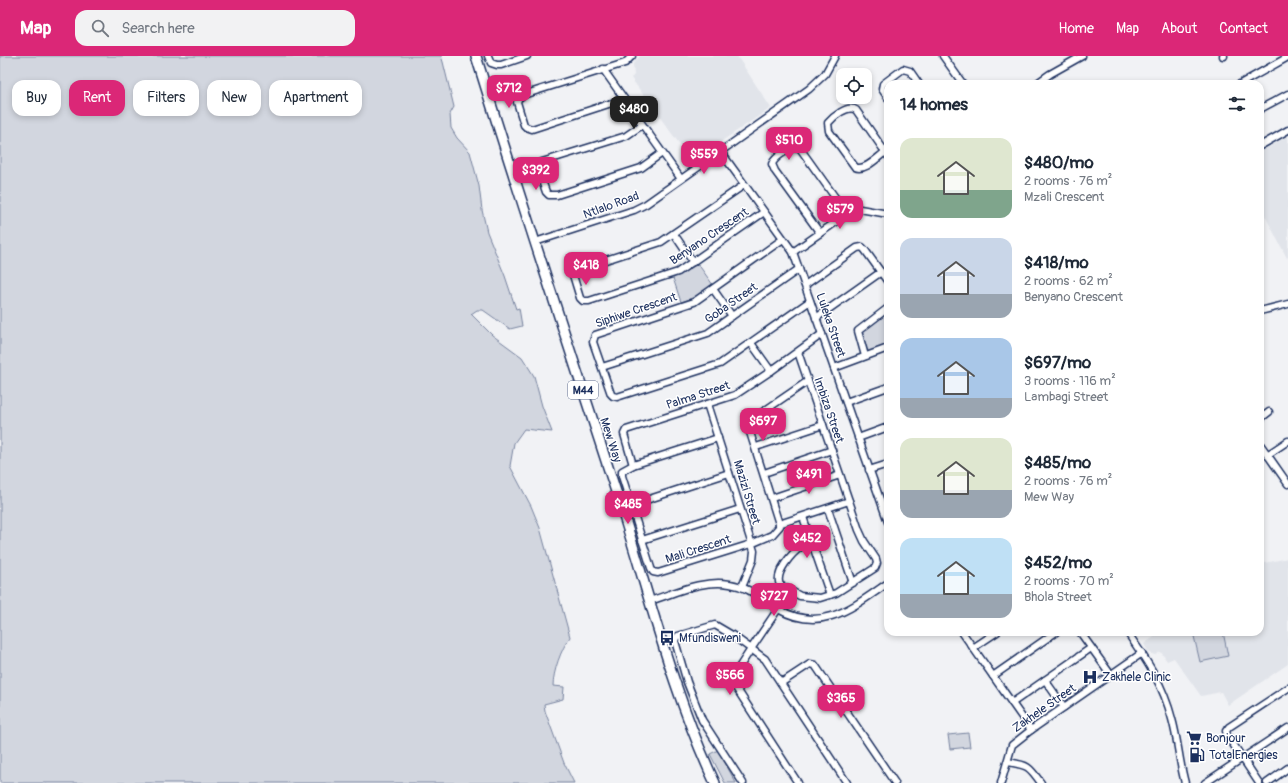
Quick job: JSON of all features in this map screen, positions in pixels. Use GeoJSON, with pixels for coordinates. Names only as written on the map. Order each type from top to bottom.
{"type":"FeatureCollection","features":[{"type":"Feature","properties":{"kind":"main road","name":"Mew Way"},"geometry":{"type":"LineString","coordinates":[[476,56],[685,710],[700,750],[715,783]]}},
{"type":"Feature","properties":{"kind":"street"},"geometry":{"type":"LineString","coordinates":[[488,56],[491,63],[497,65],[526,56]]}},
{"type":"Feature","properties":{"kind":"street"},"geometry":{"type":"LineString","coordinates":[[624,99],[529,129],[524,125],[518,105],[518,99],[520,96],[625,63],[632,56]]}},
{"type":"Feature","properties":{"kind":"street","name":"Ntlalo Road"},"geometry":{"type":"LineString","coordinates":[[535,242],[634,210],[646,204],[818,82],[825,74],[835,56]]}},
{"type":"Feature","properties":{"kind":"street"},"geometry":{"type":"LineString","coordinates":[[943,56],[960,80]]}},
{"type":"Feature","properties":{"kind":"street"},"geometry":{"type":"LineString","coordinates":[[1043,80],[1082,56]]}},
{"type":"Feature","properties":{"kind":"street"},"geometry":{"type":"LineString","coordinates":[[1247,80],[1286,59]]}},
{"type":"Feature","properties":{"kind":"street"},"geometry":{"type":"LineString","coordinates":[[603,70],[681,180]]}},
{"type":"Feature","properties":{"kind":"street"},"geometry":{"type":"LineString","coordinates":[[889,80],[903,70],[910,70],[916,80]]}},
{"type":"Feature","properties":{"kind":"street"},"geometry":{"type":"LineString","coordinates":[[1264,107],[1288,94]]}},
{"type":"Feature","properties":{"kind":"street"},"geometry":{"type":"LineString","coordinates":[[884,150],[854,108],[846,109],[828,123],[829,131],[857,168],[863,168],[884,156]]}},
{"type":"Feature","properties":{"kind":"street"},"geometry":{"type":"LineString","coordinates":[[642,125],[626,136],[542,162],[538,169],[546,192],[549,195],[557,195],[641,168],[662,153]]}},
{"type":"Feature","properties":{"kind":"street"},"geometry":{"type":"LineString","coordinates":[[1264,144],[1288,130]]}},
{"type":"Feature","properties":{"kind":"street"},"geometry":{"type":"LineString","coordinates":[[820,233],[775,170],[772,164],[774,160],[793,148],[799,147],[847,214]]}},
{"type":"Feature","properties":{"kind":"street","name":"Luleka Street"},"geometry":{"type":"LineString","coordinates":[[721,152],[793,252],[869,470],[884,502]]}},
{"type":"Feature","properties":{"kind":"street","name":"Benyano Crescent"},"geometry":{"type":"LineString","coordinates":[[744,185],[661,242],[575,270],[573,275],[580,298],[584,301],[589,300],[678,272],[764,212]]}},
{"type":"Feature","properties":{"kind":"street"},"geometry":{"type":"LineString","coordinates":[[793,252],[853,210],[860,209],[884,213]]}},
{"type":"Feature","properties":{"kind":"street"},"geometry":{"type":"LineString","coordinates":[[674,234],[694,262]]}},
{"type":"Feature","properties":{"kind":"street","name":"Siphiwe Crescent"},"geometry":{"type":"LineString","coordinates":[[783,239],[691,303],[595,335],[593,342],[611,394],[613,396],[617,396],[720,364],[810,302]]}},
{"type":"Feature","properties":{"kind":"street"},"geometry":{"type":"LineString","coordinates":[[805,285],[859,247],[865,250],[884,276]]}},
{"type":"Feature","properties":{"kind":"street","name":"Goba Street"},"geometry":{"type":"LineString","coordinates":[[602,367],[708,333],[799,269]]}},
{"type":"Feature","properties":{"kind":"street"},"geometry":{"type":"LineString","coordinates":[[816,318],[881,272]]}},
{"type":"Feature","properties":{"kind":"street"},"geometry":{"type":"LineString","coordinates":[[713,289],[732,316]]}},
{"type":"Feature","properties":{"kind":"street"},"geometry":{"type":"LineString","coordinates":[[1264,310],[1288,304]]}},
{"type":"Feature","properties":{"kind":"street"},"geometry":{"type":"LineString","coordinates":[[865,356],[858,333],[859,329],[884,311]]}},
{"type":"Feature","properties":{"kind":"street","name":"Palma Street"},"geometry":{"type":"LineString","coordinates":[[633,465],[624,434],[626,430],[739,393],[822,334]]}},
{"type":"Feature","properties":{"kind":"street"},"geometry":{"type":"LineString","coordinates":[[751,343],[771,371]]}},
{"type":"Feature","properties":{"kind":"street"},"geometry":{"type":"LineString","coordinates":[[834,368],[884,349]]}},
{"type":"Feature","properties":{"kind":"street","name":"Imbiza Street"},"geometry":{"type":"LineString","coordinates":[[798,352],[849,501],[864,541],[877,563],[875,568],[853,583]]}},
{"type":"Feature","properties":{"kind":"street"},"geometry":{"type":"LineString","coordinates":[[808,381],[748,422],[779,524],[849,501]]}},
{"type":"Feature","properties":{"kind":"street"},"geometry":{"type":"LineString","coordinates":[[846,402],[884,388]]}},
{"type":"Feature","properties":{"kind":"street","name":"Mazizi Street"},"geometry":{"type":"LineString","coordinates":[[707,404],[754,551],[753,560],[742,587]]}},
{"type":"Feature","properties":{"kind":"street"},"geometry":{"type":"LineString","coordinates":[[1264,416],[1269,412]]}},
{"type":"Feature","properties":{"kind":"street"},"geometry":{"type":"LineString","coordinates":[[756,447],[823,425]]}},
{"type":"Feature","properties":{"kind":"street"},"geometry":{"type":"LineString","coordinates":[[858,438],[884,428]]}},
{"type":"Feature","properties":{"kind":"street"},"geometry":{"type":"LineString","coordinates":[[633,465],[718,438]]}},
{"type":"Feature","properties":{"kind":"street"},"geometry":{"type":"LineString","coordinates":[[1267,455],[1288,441]]}},
{"type":"Feature","properties":{"kind":"street"},"geometry":{"type":"LineString","coordinates":[[764,473],[832,450]]}},
{"type":"Feature","properties":{"kind":"street"},"geometry":{"type":"LineString","coordinates":[[1264,450],[1288,484]]}},
{"type":"Feature","properties":{"kind":"street","name":"Mali Crescent"},"geometry":{"type":"LineString","coordinates":[[633,465],[624,469],[621,473],[653,572],[658,573],[751,544],[772,535],[780,526],[779,524]]}},
{"type":"Feature","properties":{"kind":"street"},"geometry":{"type":"LineString","coordinates":[[869,470],[884,465]]}},
{"type":"Feature","properties":{"kind":"street"},"geometry":{"type":"LineString","coordinates":[[631,505],[729,473]]}},
{"type":"Feature","properties":{"kind":"street"},"geometry":{"type":"LineString","coordinates":[[772,498],[840,475]]}},
{"type":"Feature","properties":{"kind":"street"},"geometry":{"type":"LineString","coordinates":[[642,540],[740,509]]}},
{"type":"Feature","properties":{"kind":"street"},"geometry":{"type":"LineString","coordinates":[[811,543],[803,546],[784,564],[778,577],[780,585],[800,596],[820,598],[836,593],[853,583],[828,509]]}},
{"type":"Feature","properties":{"kind":"street"},"geometry":{"type":"LineString","coordinates":[[803,517],[830,595]]}},
{"type":"Feature","properties":{"kind":"street"},"geometry":{"type":"LineString","coordinates":[[650,601],[706,584],[729,584],[742,587],[763,598],[778,609],[793,615],[810,619],[837,615],[850,609],[884,586]]}},
{"type":"Feature","properties":{"kind":"street"},"geometry":{"type":"LineString","coordinates":[[778,609],[750,649],[732,678],[732,682],[798,783]]}},
{"type":"Feature","properties":{"kind":"street"},"geometry":{"type":"LineString","coordinates":[[743,783],[702,720],[675,640],[678,636],[716,625],[765,659],[847,783]]}},
{"type":"Feature","properties":{"kind":"street"},"geometry":{"type":"LineString","coordinates":[[965,636],[1031,730]]}},
{"type":"Feature","properties":{"kind":"street"},"geometry":{"type":"LineString","coordinates":[[974,648],[991,636]]}},
{"type":"Feature","properties":{"kind":"street"},"geometry":{"type":"LineString","coordinates":[[993,676],[1050,636]]}},
{"type":"Feature","properties":{"kind":"street"},"geometry":{"type":"LineString","coordinates":[[1083,636],[1111,675]]}},
{"type":"Feature","properties":{"kind":"street"},"geometry":{"type":"LineString","coordinates":[[1130,636],[1152,669],[1173,720],[1185,783]]}},
{"type":"Feature","properties":{"kind":"street"},"geometry":{"type":"LineString","coordinates":[[1012,703],[1091,648]]}},
{"type":"Feature","properties":{"kind":"street","name":"Zakhele Street"},"geometry":{"type":"LineString","coordinates":[[1001,783],[1012,745],[1031,730],[1142,653]]}},
{"type":"Feature","properties":{"kind":"street"},"geometry":{"type":"LineString","coordinates":[[781,683],[810,664],[815,665],[895,783]]}},
{"type":"Feature","properties":{"kind":"street"},"geometry":{"type":"LineString","coordinates":[[1045,680],[1064,707]]}},
{"type":"Feature","properties":{"kind":"street"},"geometry":{"type":"LineString","coordinates":[[1259,783],[1227,735],[1228,729],[1288,688]]}},
{"type":"Feature","properties":{"kind":"street"},"geometry":{"type":"LineString","coordinates":[[1205,783],[1288,728]]}},
{"type":"Feature","properties":{"kind":"street"},"geometry":{"type":"LineString","coordinates":[[1007,762],[1028,766],[1032,769],[1041,783]]}},
{"type":"Feature","properties":{"kind":"street"},"geometry":{"type":"LineString","coordinates":[[1267,783],[1288,768]]}},
{"type":"Feature","properties":{"kind":"shaded area"},"geometry":{"type":"Polygon","coordinates":[[[0,56],[441,56],[454,107],[450,114],[451,128],[457,138],[470,152],[479,186],[487,232],[505,276],[516,309],[519,308],[522,326],[510,329],[483,310],[477,310],[471,314],[492,335],[522,357],[534,376],[542,406],[552,432],[524,429],[514,443],[510,466],[531,506],[540,528],[570,637],[561,654],[553,680],[553,686],[564,687],[563,699],[544,704],[545,711],[564,763],[574,783],[0,783],[0,56]]]}},
{"type":"Feature","properties":{"kind":"shaded area"},"geometry":{"type":"Polygon","coordinates":[[[640,56],[737,56],[771,108],[692,161],[631,78],[634,75],[633,64],[640,56]]]}},
{"type":"Feature","properties":{"kind":"shaded area"},"geometry":{"type":"Polygon","coordinates":[[[1288,136],[1287,258],[1264,214],[1264,150],[1288,136]]]}},
{"type":"Feature","properties":{"kind":"shaded area"},"geometry":{"type":"Polygon","coordinates":[[[698,264],[713,285],[695,297],[681,302],[673,278],[698,264]]]}},
{"type":"Feature","properties":{"kind":"shaded area"},"geometry":{"type":"Polygon","coordinates":[[[884,314],[884,347],[868,352],[860,331],[884,314]]]}},
{"type":"Feature","properties":{"kind":"shaded area"},"geometry":{"type":"Polygon","coordinates":[[[1288,558],[1288,664],[1228,705],[1221,692],[1201,696],[1174,658],[1167,661],[1161,652],[1155,655],[1149,653],[1144,644],[1155,636],[1264,636],[1264,563],[1288,558]]]}},
{"type":"Feature","properties":{"kind":"shaded area"},"geometry":{"type":"Polygon","coordinates":[[[1194,636],[1224,636],[1228,656],[1200,662],[1194,636]]]}},
{"type":"Feature","properties":{"kind":"shaded area"},"geometry":{"type":"Polygon","coordinates":[[[968,733],[970,747],[950,749],[948,735],[968,733]]]}},
{"type":"Feature","properties":{"kind":"shaded area"},"geometry":{"type":"Polygon","coordinates":[[[718,750],[736,783],[725,783],[710,754],[718,750]]]}},
{"type":"Feature","properties":{"kind":"place","name":"Mfundisweni"},"geometry":{"type":"Point","coordinates":[667,638]}},
{"type":"Feature","properties":{"kind":"place","name":"Zakhele Clinic"},"geometry":{"type":"Point","coordinates":[1090,677]}},
{"type":"Feature","properties":{"kind":"place","name":"Bonjour"},"geometry":{"type":"Point","coordinates":[1194,738]}},
{"type":"Feature","properties":{"kind":"place","name":"TotalEnergies"},"geometry":{"type":"Point","coordinates":[1197,755]}}]}
